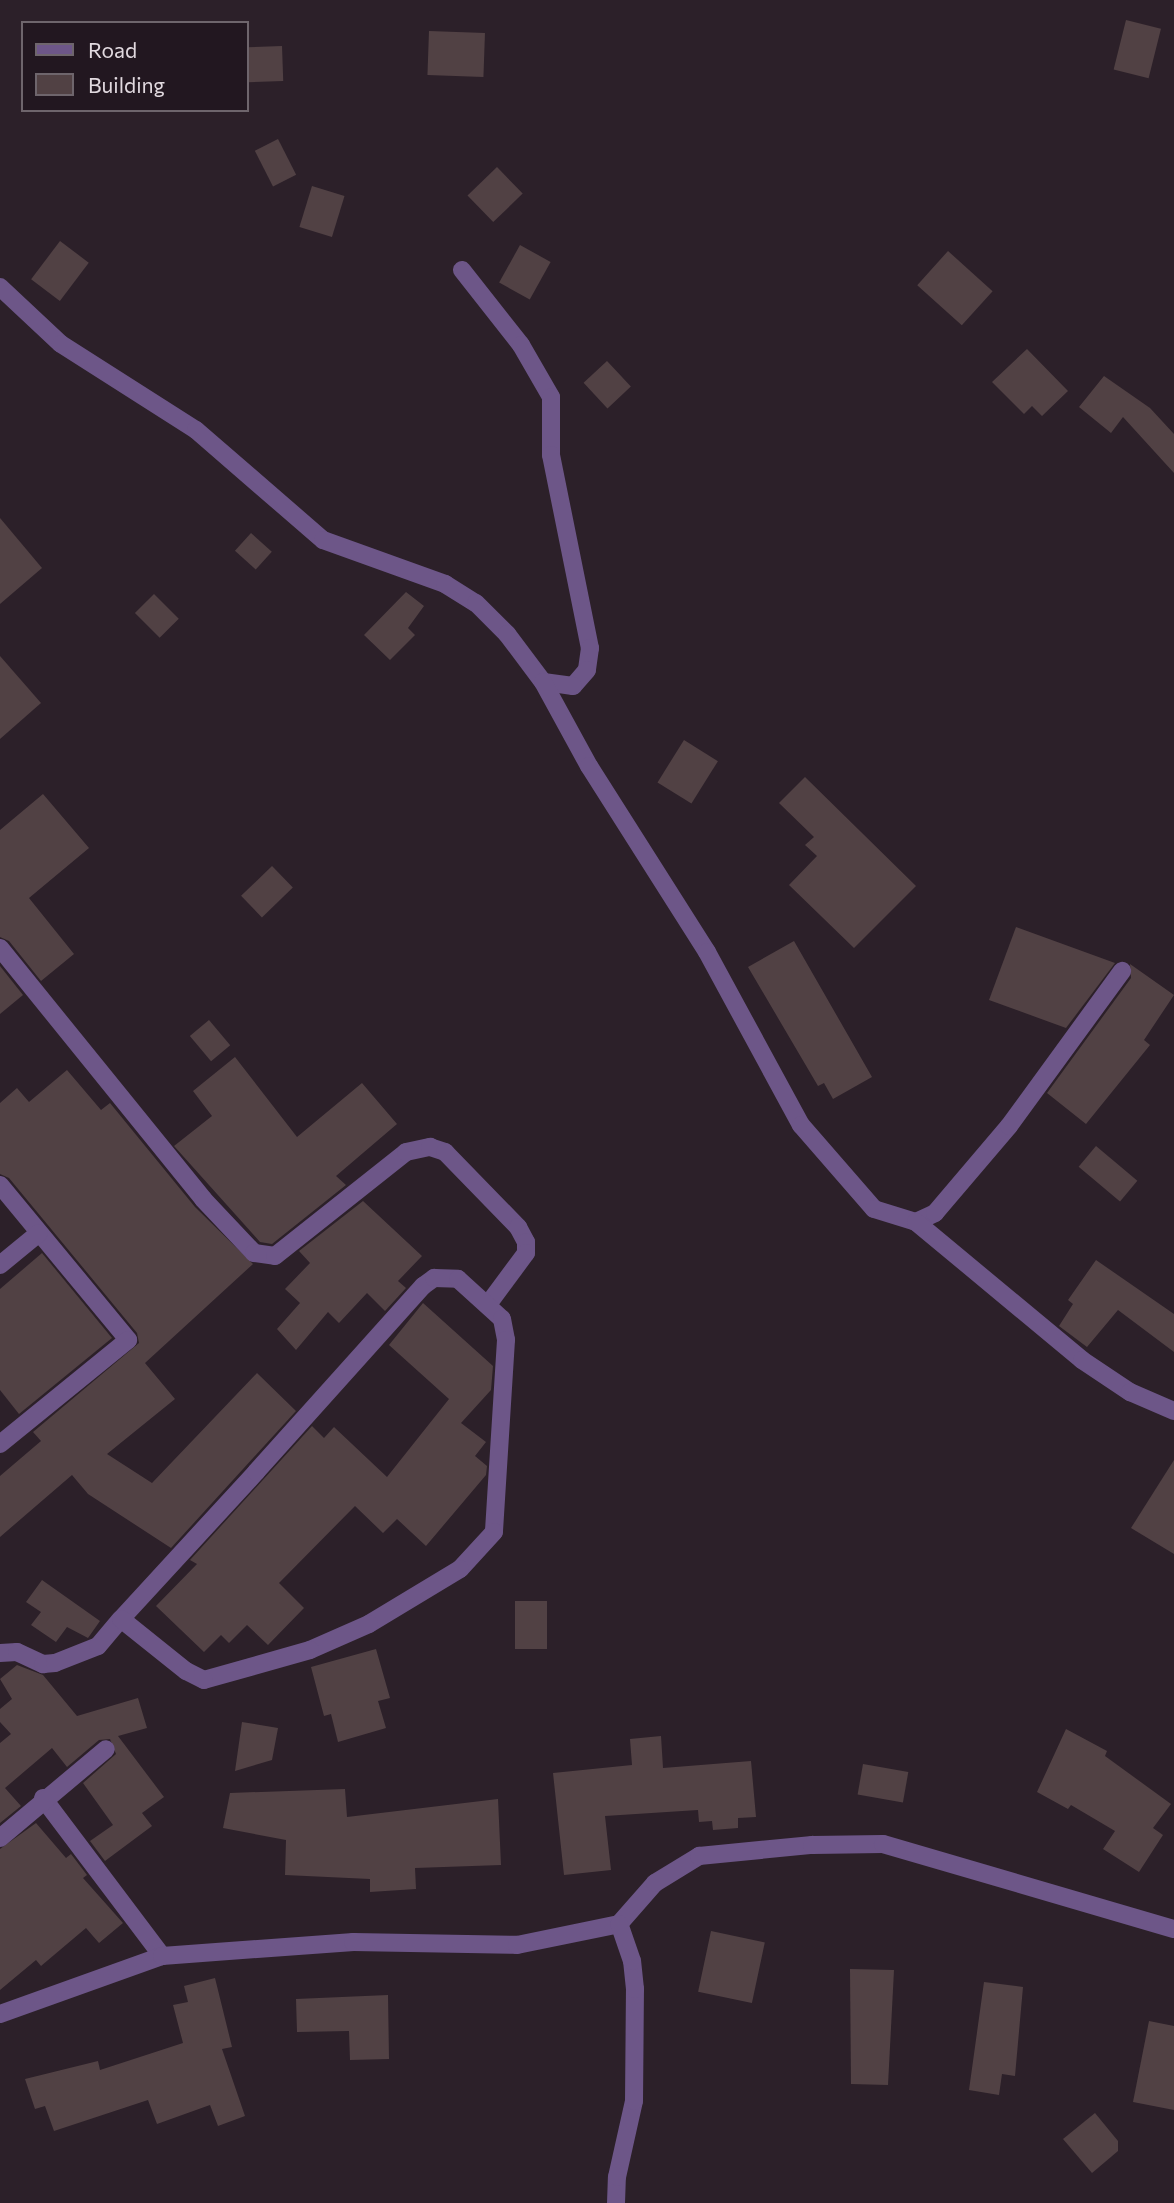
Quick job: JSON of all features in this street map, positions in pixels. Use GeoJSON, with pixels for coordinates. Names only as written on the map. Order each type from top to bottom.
{"type":"FeatureCollection","features":[{"type":"Feature","properties":{"kind":"street"},"geometry":{"type":"LineString","coordinates":[[463,270],[521,345],[551,397],[551,455],[590,648],[587,670],[573,685],[543,682]]}},
{"type":"Feature","properties":{"kind":"street"},"geometry":{"type":"LineString","coordinates":[[0,287],[61,344],[226,453],[323,540],[445,584],[476,604],[507,634],[543,682],[589,766],[707,952],[801,1125],[874,1209],[916,1222],[1082,1360],[1130,1392],[1174,1411]]}},
{"type":"Feature","properties":{"kind":"street"},"geometry":{"type":"LineString","coordinates":[[0,948],[203,1199],[254,1252],[275,1256],[406,1152],[430,1147],[444,1152],[518,1227],[526,1242],[526,1252],[489,1303]]}},
{"type":"Feature","properties":{"kind":"street"},"geometry":{"type":"LineString","coordinates":[[916,1222],[935,1213],[970,1174],[1122,971]]}},
{"type":"Feature","properties":{"kind":"street"},"geometry":{"type":"LineString","coordinates":[[0,1185],[128,1340],[3,1434]]}},
{"type":"Feature","properties":{"kind":"street"},"geometry":{"type":"LineString","coordinates":[[0,1265],[39,1233]]}},
{"type":"Feature","properties":{"kind":"street"},"geometry":{"type":"LineString","coordinates":[[0,1653],[17,1652],[43,1664],[67,1661],[97,1646],[121,1619],[423,1286],[434,1278],[458,1279],[489,1303],[502,1319],[506,1340],[499,1504],[494,1532],[460,1569],[369,1624],[310,1650],[204,1680],[186,1671],[121,1619]]}},
{"type":"Feature","properties":{"kind":"street"},"geometry":{"type":"LineString","coordinates":[[0,1838],[43,1798],[106,1749]]}},
{"type":"Feature","properties":{"kind":"street"},"geometry":{"type":"LineString","coordinates":[[43,1798],[162,1956]]}},
{"type":"Feature","properties":{"kind":"street"},"geometry":{"type":"LineString","coordinates":[[0,2014],[162,1956],[353,1942],[517,1945],[619,1924],[655,1883],[699,1856],[865,1843],[1037,1886],[1174,1929]]}},
{"type":"Feature","properties":{"kind":"street"},"geometry":{"type":"LineString","coordinates":[[616,2203],[617,2176],[634,2101],[635,1989],[632,1961],[619,1924]]}},
{"type":"Feature","properties":{"kind":"building"},"geometry":{"type":"Polygon","coordinates":[[[1126,20],[1161,29],[1149,78],[1114,69],[1126,20]]]}},
{"type":"Feature","properties":{"kind":"building"},"geometry":{"type":"Polygon","coordinates":[[[429,31],[485,33],[483,77],[427,75],[429,31]]]}},
{"type":"Feature","properties":{"kind":"building"},"geometry":{"type":"Polygon","coordinates":[[[282,46],[283,81],[248,82],[248,47],[282,46]]]}},
{"type":"Feature","properties":{"kind":"building"},"geometry":{"type":"Polygon","coordinates":[[[278,139],[296,175],[273,186],[255,151],[278,139]]]}},
{"type":"Feature","properties":{"kind":"building"},"geometry":{"type":"Polygon","coordinates":[[[497,167],[523,194],[493,222],[468,195],[497,167]]]}},
{"type":"Feature","properties":{"kind":"building"},"geometry":{"type":"Polygon","coordinates":[[[312,186],[345,196],[332,237],[299,227],[312,186]]]}},
{"type":"Feature","properties":{"kind":"building"},"geometry":{"type":"Polygon","coordinates":[[[60,241],[89,263],[60,301],[31,279],[60,241]]]}},
{"type":"Feature","properties":{"kind":"building"},"geometry":{"type":"Polygon","coordinates":[[[520,245],[551,262],[530,300],[499,283],[520,245]]]}},
{"type":"Feature","properties":{"kind":"building"},"geometry":{"type":"Polygon","coordinates":[[[948,251],[993,291],[962,325],[917,285],[948,251]]]}},
{"type":"Feature","properties":{"kind":"building"},"geometry":{"type":"Polygon","coordinates":[[[1027,349],[1068,391],[1042,416],[1032,406],[1024,414],[992,382],[1027,349]]]}},
{"type":"Feature","properties":{"kind":"building"},"geometry":{"type":"Polygon","coordinates":[[[607,361],[631,387],[607,408],[584,383],[607,361]]]}},
{"type":"Feature","properties":{"kind":"building"},"geometry":{"type":"Polygon","coordinates":[[[1104,376],[1150,408],[1174,434],[1174,473],[1123,417],[1111,433],[1079,407],[1104,376]]]}},
{"type":"Feature","properties":{"kind":"building"},"geometry":{"type":"Polygon","coordinates":[[[0,518],[42,568],[0,604],[0,518]]]}},
{"type":"Feature","properties":{"kind":"building"},"geometry":{"type":"Polygon","coordinates":[[[251,533],[272,552],[256,570],[235,551],[251,533]]]}},
{"type":"Feature","properties":{"kind":"building"},"geometry":{"type":"Polygon","coordinates":[[[406,592],[424,606],[408,628],[415,635],[390,660],[364,635],[406,592]]]}},
{"type":"Feature","properties":{"kind":"building"},"geometry":{"type":"Polygon","coordinates":[[[154,594],[179,619],[160,638],[135,613],[154,594]]]}},
{"type":"Feature","properties":{"kind":"building"},"geometry":{"type":"Polygon","coordinates":[[[0,656],[41,703],[0,739],[0,656]]]}},
{"type":"Feature","properties":{"kind":"building"},"geometry":{"type":"Polygon","coordinates":[[[684,740],[718,761],[691,804],[658,782],[684,740]]]}},
{"type":"Feature","properties":{"kind":"building"},"geometry":{"type":"Polygon","coordinates":[[[805,777],[916,886],[854,948],[789,885],[817,856],[805,845],[814,837],[779,803],[805,777]]]}},
{"type":"Feature","properties":{"kind":"building"},"geometry":{"type":"Polygon","coordinates":[[[43,794],[89,848],[29,898],[74,954],[41,981],[9,941],[0,937],[0,830],[43,794]]]}},
{"type":"Feature","properties":{"kind":"building"},"geometry":{"type":"Polygon","coordinates":[[[272,866],[293,888],[262,917],[241,896],[272,866]]]}},
{"type":"Feature","properties":{"kind":"building"},"geometry":{"type":"Polygon","coordinates":[[[1016,927],[1115,963],[1066,1028],[989,1000],[1016,927]]]}},
{"type":"Feature","properties":{"kind":"building"},"geometry":{"type":"Polygon","coordinates":[[[794,941],[872,1077],[833,1099],[824,1083],[818,1086],[748,967],[794,941]]]}},
{"type":"Feature","properties":{"kind":"building"},"geometry":{"type":"Polygon","coordinates":[[[1130,964],[1174,995],[1144,1040],[1150,1045],[1086,1124],[1047,1093],[1131,978],[1130,964]]]}},
{"type":"Feature","properties":{"kind":"building"},"geometry":{"type":"Polygon","coordinates":[[[0,966],[23,995],[0,1014],[0,966]]]}},
{"type":"Feature","properties":{"kind":"building"},"geometry":{"type":"Polygon","coordinates":[[[209,1020],[230,1045],[211,1061],[190,1036],[209,1020]]]}},
{"type":"Feature","properties":{"kind":"building"},"geometry":{"type":"Polygon","coordinates":[[[235,1057],[297,1137],[362,1083],[397,1124],[336,1176],[346,1185],[272,1244],[260,1242],[174,1146],[212,1116],[193,1091],[235,1057]]]}},
{"type":"Feature","properties":{"kind":"building"},"geometry":{"type":"Polygon","coordinates":[[[67,1070],[101,1110],[110,1103],[195,1207],[253,1264],[145,1363],[175,1399],[107,1454],[152,1483],[257,1373],[296,1411],[171,1548],[88,1494],[72,1475],[0,1537],[0,1476],[41,1441],[33,1432],[139,1343],[137,1333],[9,1178],[0,1174],[0,1103],[17,1088],[29,1102],[67,1070]]]}},
{"type":"Feature","properties":{"kind":"building"},"geometry":{"type":"Polygon","coordinates":[[[1096,1146],[1137,1181],[1120,1201],[1079,1167],[1096,1146]]]}},
{"type":"Feature","properties":{"kind":"building"},"geometry":{"type":"Polygon","coordinates":[[[363,1201],[422,1256],[398,1281],[406,1288],[385,1311],[367,1293],[339,1323],[328,1312],[296,1350],[277,1329],[300,1303],[285,1289],[310,1263],[299,1251],[363,1201]]]}},
{"type":"Feature","properties":{"kind":"building"},"geometry":{"type":"Polygon","coordinates":[[[42,1253],[112,1338],[19,1414],[0,1390],[0,1289],[42,1253]]]}},
{"type":"Feature","properties":{"kind":"building"},"geometry":{"type":"Polygon","coordinates":[[[1096,1260],[1174,1314],[1174,1352],[1118,1310],[1087,1347],[1059,1326],[1073,1304],[1068,1300],[1096,1260]]]}},
{"type":"Feature","properties":{"kind":"building"},"geometry":{"type":"Polygon","coordinates":[[[423,1303],[493,1366],[491,1390],[461,1423],[486,1442],[475,1456],[487,1466],[486,1475],[426,1546],[397,1519],[383,1533],[355,1506],[279,1583],[304,1608],[268,1645],[247,1625],[229,1643],[221,1635],[204,1652],[156,1606],[197,1564],[190,1560],[312,1426],[324,1438],[334,1427],[387,1477],[449,1399],[389,1345],[423,1303]]]}},
{"type":"Feature","properties":{"kind":"building"},"geometry":{"type":"Polygon","coordinates":[[[1174,1460],[1174,1554],[1131,1528],[1174,1460]]]}},
{"type":"Feature","properties":{"kind":"building"},"geometry":{"type":"Polygon","coordinates":[[[42,1580],[100,1621],[88,1638],[67,1627],[56,1642],[31,1625],[41,1612],[26,1602],[42,1580]]]}},
{"type":"Feature","properties":{"kind":"building"},"geometry":{"type":"Polygon","coordinates":[[[515,1601],[547,1601],[547,1649],[515,1649],[515,1601]]]}},
{"type":"Feature","properties":{"kind":"building"},"geometry":{"type":"Polygon","coordinates":[[[376,1649],[390,1698],[378,1701],[386,1728],[338,1742],[331,1714],[324,1716],[311,1667],[376,1649]]]}},
{"type":"Feature","properties":{"kind":"building"},"geometry":{"type":"Polygon","coordinates":[[[17,1665],[43,1675],[77,1716],[138,1698],[147,1728],[118,1736],[164,1797],[142,1813],[152,1826],[105,1861],[90,1841],[113,1825],[83,1783],[116,1754],[110,1739],[99,1740],[67,1767],[52,1748],[5,1788],[21,1806],[0,1823],[0,1743],[11,1734],[0,1722],[0,1709],[12,1699],[0,1679],[17,1665]]]}},
{"type":"Feature","properties":{"kind":"building"},"geometry":{"type":"Polygon","coordinates":[[[242,1722],[278,1728],[272,1760],[235,1771],[242,1722]]]}},
{"type":"Feature","properties":{"kind":"building"},"geometry":{"type":"Polygon","coordinates":[[[1066,1729],[1107,1751],[1105,1756],[1171,1804],[1153,1828],[1163,1835],[1139,1872],[1103,1849],[1115,1831],[1071,1805],[1068,1809],[1037,1792],[1066,1729]]]}},
{"type":"Feature","properties":{"kind":"building"},"geometry":{"type":"Polygon","coordinates":[[[661,1736],[663,1768],[751,1761],[756,1817],[738,1818],[738,1828],[713,1830],[712,1821],[699,1822],[698,1810],[605,1816],[611,1870],[564,1875],[553,1773],[632,1765],[630,1739],[661,1736]]]}},
{"type":"Feature","properties":{"kind":"building"},"geometry":{"type":"Polygon","coordinates":[[[863,1764],[908,1772],[903,1803],[858,1795],[863,1764]]]}},
{"type":"Feature","properties":{"kind":"building"},"geometry":{"type":"Polygon","coordinates":[[[345,1789],[347,1817],[498,1799],[501,1865],[415,1868],[416,1889],[370,1892],[370,1879],[285,1875],[286,1840],[223,1828],[230,1793],[345,1789]]]}},
{"type":"Feature","properties":{"kind":"building"},"geometry":{"type":"Polygon","coordinates":[[[36,1823],[66,1858],[71,1854],[87,1875],[83,1878],[123,1923],[99,1943],[86,1928],[41,1966],[36,1960],[0,1990],[0,1849],[36,1823]]]}},
{"type":"Feature","properties":{"kind":"building"},"geometry":{"type":"Polygon","coordinates":[[[711,1931],[765,1942],[752,2003],[698,1992],[711,1931]]]}},
{"type":"Feature","properties":{"kind":"building"},"geometry":{"type":"Polygon","coordinates":[[[850,1969],[894,1970],[888,2085],[851,2084],[850,1969]]]}},
{"type":"Feature","properties":{"kind":"building"},"geometry":{"type":"Polygon","coordinates":[[[215,1978],[232,2047],[222,2049],[245,2116],[218,2126],[210,2105],[157,2124],[148,2100],[54,2131],[45,2106],[35,2109],[25,2079],[98,2061],[100,2070],[183,2043],[173,2005],[188,2002],[184,1986],[215,1978]]]}},
{"type":"Feature","properties":{"kind":"building"},"geometry":{"type":"Polygon","coordinates":[[[984,1982],[1023,1987],[1015,2076],[1002,2074],[999,2095],[969,2090],[984,1982]]]}},
{"type":"Feature","properties":{"kind":"building"},"geometry":{"type":"Polygon","coordinates":[[[388,1995],[389,2059],[350,2060],[349,2031],[297,2032],[296,1999],[388,1995]]]}},
{"type":"Feature","properties":{"kind":"building"},"geometry":{"type":"Polygon","coordinates":[[[1149,2021],[1174,2026],[1174,2110],[1133,2102],[1149,2021]]]}},
{"type":"Feature","properties":{"kind":"building"},"geometry":{"type":"Polygon","coordinates":[[[1095,2113],[1118,2141],[1118,2151],[1092,2173],[1063,2139],[1095,2113]]]}}]}
